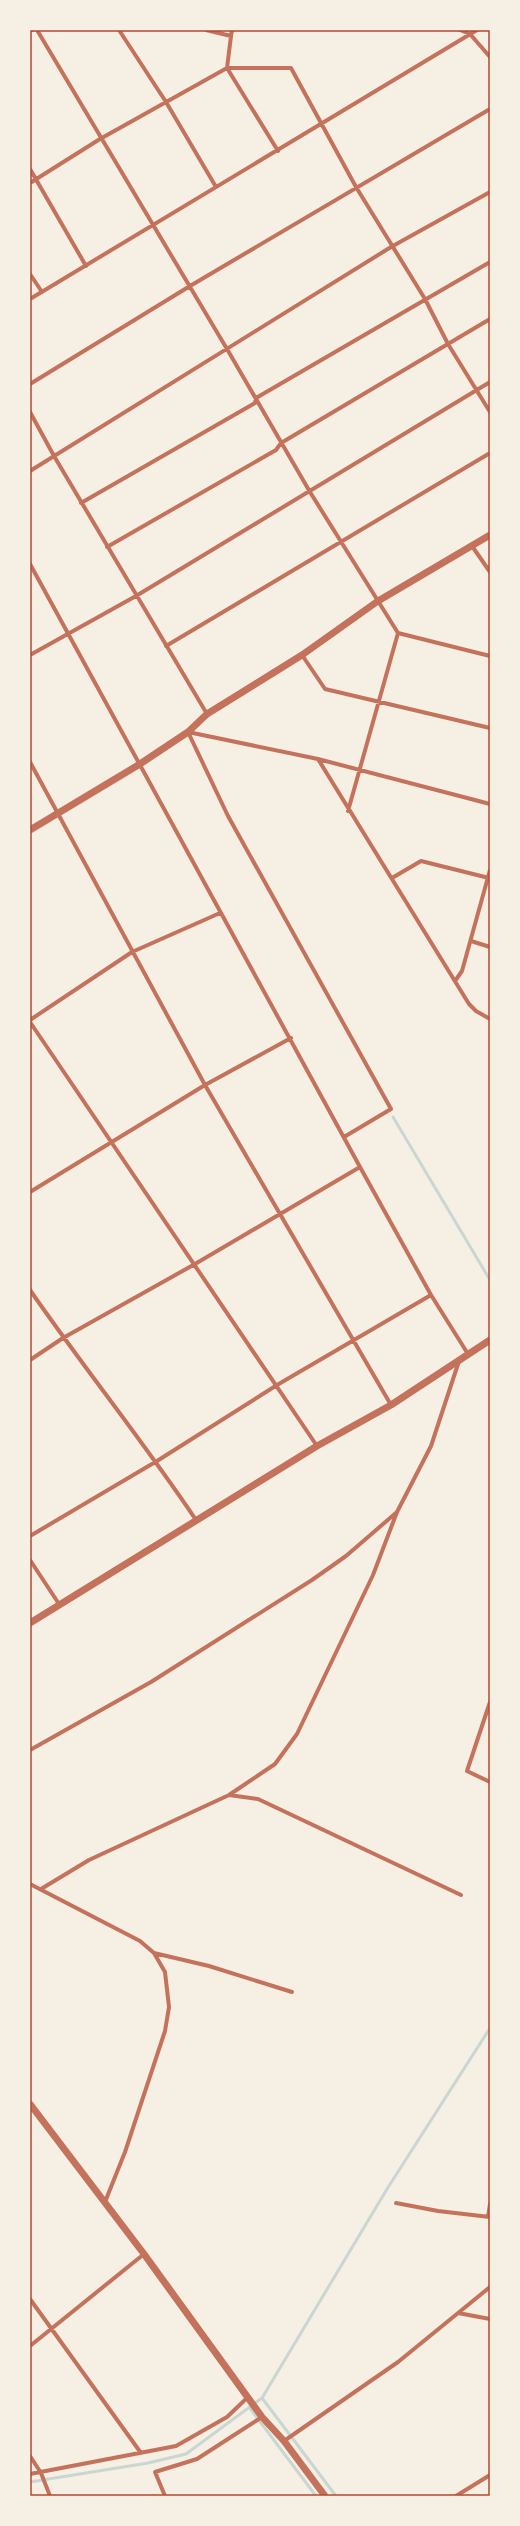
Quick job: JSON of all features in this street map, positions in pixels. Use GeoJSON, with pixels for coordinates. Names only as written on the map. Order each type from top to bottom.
{"type":"FeatureCollection","features":[{"type":"Feature","properties":{"kind":"street"},"geometry":{"type":"LineString","coordinates":[[37,30],[100,139],[154,225],[310,492],[398,633],[490,656]]}},
{"type":"Feature","properties":{"kind":"street"},"geometry":{"type":"LineString","coordinates":[[119,30],[166,102],[216,187]]}},
{"type":"Feature","properties":{"kind":"street"},"geometry":{"type":"LineString","coordinates":[[206,30],[231,36]]}},
{"type":"Feature","properties":{"kind":"street"},"geometry":{"type":"LineString","coordinates":[[232,30],[227,68],[278,151]]}},
{"type":"Feature","properties":{"kind":"street"},"geometry":{"type":"LineString","coordinates":[[460,30],[470,34],[490,57]]}},
{"type":"Feature","properties":{"kind":"street"},"geometry":{"type":"LineString","coordinates":[[30,299],[216,187],[321,126],[478,30]]}},
{"type":"Feature","properties":{"kind":"street"},"geometry":{"type":"LineString","coordinates":[[30,183],[100,139],[227,68],[291,68],[321,126],[356,187],[391,247],[425,300],[448,344],[490,412]]}},
{"type":"Feature","properties":{"kind":"street"},"geometry":{"type":"LineString","coordinates":[[30,384],[190,286],[490,109]]}},
{"type":"Feature","properties":{"kind":"street"},"geometry":{"type":"LineString","coordinates":[[30,170],[86,266]]}},
{"type":"Feature","properties":{"kind":"street"},"geometry":{"type":"LineString","coordinates":[[30,471],[391,247],[490,192]]}},
{"type":"Feature","properties":{"kind":"street"},"geometry":{"type":"LineString","coordinates":[[81,503],[255,403],[256,398],[490,262]]}},
{"type":"Feature","properties":{"kind":"street"},"geometry":{"type":"LineString","coordinates":[[30,274],[42,292]]}},
{"type":"Feature","properties":{"kind":"street"},"geometry":{"type":"LineString","coordinates":[[107,547],[276,450],[281,443],[490,319]]}},
{"type":"Feature","properties":{"kind":"street"},"geometry":{"type":"LineString","coordinates":[[30,655],[67,633],[136,596],[223,542],[310,492],[490,382]]}},
{"type":"Feature","properties":{"kind":"street"},"geometry":{"type":"LineString","coordinates":[[30,412],[81,503],[207,714]]}},
{"type":"Feature","properties":{"kind":"street"},"geometry":{"type":"LineString","coordinates":[[166,646],[341,543],[490,452]]}},
{"type":"Feature","properties":{"kind":"street"},"geometry":{"type":"LineString","coordinates":[[30,830],[140,764],[188,732],[207,714],[302,654],[378,602],[490,535]]}},
{"type":"Feature","properties":{"kind":"street"},"geometry":{"type":"LineString","coordinates":[[472,546],[490,572]]}},
{"type":"Feature","properties":{"kind":"street"},"geometry":{"type":"LineString","coordinates":[[30,564],[220,913],[291,1038],[360,1167],[431,1295],[468,1354]]}},
{"type":"Feature","properties":{"kind":"street"},"geometry":{"type":"LineString","coordinates":[[348,811],[398,633]]}},
{"type":"Feature","properties":{"kind":"street"},"geometry":{"type":"LineString","coordinates":[[302,654],[325,688],[490,728]]}},
{"type":"Feature","properties":{"kind":"street"},"geometry":{"type":"LineString","coordinates":[[188,732],[318,759],[490,804]]}},
{"type":"Feature","properties":{"kind":"street"},"geometry":{"type":"LineString","coordinates":[[188,732],[228,816],[391,1109],[344,1137]]}},
{"type":"Feature","properties":{"kind":"street"},"geometry":{"type":"LineString","coordinates":[[318,759],[348,811],[392,878],[455,981],[476,1011],[490,1019]]}},
{"type":"Feature","properties":{"kind":"street"},"geometry":{"type":"LineString","coordinates":[[30,762],[59,812],[132,952],[205,1085],[391,1405]]}},
{"type":"Feature","properties":{"kind":"street"},"geometry":{"type":"LineString","coordinates":[[392,878],[421,861],[489,878]]}},
{"type":"Feature","properties":{"kind":"street"},"geometry":{"type":"LineString","coordinates":[[455,981],[462,971],[490,870]]}},
{"type":"Feature","properties":{"kind":"street"},"geometry":{"type":"LineString","coordinates":[[220,913],[132,952],[30,1021],[317,1446]]}},
{"type":"Feature","properties":{"kind":"street"},"geometry":{"type":"LineString","coordinates":[[471,941],[490,947]]}},
{"type":"Feature","properties":{"kind":"street"},"geometry":{"type":"LineString","coordinates":[[30,1192],[205,1085],[291,1038]]}},
{"type":"Feature","properties":{"kind":"street"},"geometry":{"type":"LineString","coordinates":[[30,1360],[63,1338],[195,1264],[279,1213],[360,1167]]}},
{"type":"Feature","properties":{"kind":"street"},"geometry":{"type":"LineString","coordinates":[[30,1290],[63,1338],[157,1461],[196,1520]]}},
{"type":"Feature","properties":{"kind":"street"},"geometry":{"type":"LineString","coordinates":[[30,1536],[157,1461],[277,1385],[431,1295]]}},
{"type":"Feature","properties":{"kind":"street"},"geometry":{"type":"LineString","coordinates":[[30,1623],[317,1446],[391,1405],[490,1340]]}},
{"type":"Feature","properties":{"kind":"street"},"geometry":{"type":"LineString","coordinates":[[41,1889],[89,1860],[229,1795],[275,1764],[297,1734],[373,1574],[397,1512],[431,1446],[459,1360]]}},
{"type":"Feature","properties":{"kind":"street"},"geometry":{"type":"LineString","coordinates":[[30,1750],[151,1682],[312,1580],[346,1556],[397,1512]]}},
{"type":"Feature","properties":{"kind":"street"},"geometry":{"type":"LineString","coordinates":[[30,1560],[59,1604]]}},
{"type":"Feature","properties":{"kind":"street"},"geometry":{"type":"LineString","coordinates":[[490,1702],[467,1771],[490,1782]]}},
{"type":"Feature","properties":{"kind":"street"},"geometry":{"type":"LineString","coordinates":[[229,1795],[258,1799],[461,1895]]}},
{"type":"Feature","properties":{"kind":"street"},"geometry":{"type":"LineString","coordinates":[[30,1884],[140,1940],[154,1953],[165,1972],[169,1992],[165,2031],[126,2152],[104,2203]]}},
{"type":"Feature","properties":{"kind":"street"},"geometry":{"type":"LineString","coordinates":[[154,1953],[209,1966],[292,1992]]}},
{"type":"Feature","properties":{"kind":"street"},"geometry":{"type":"LineString","coordinates":[[30,2104],[144,2254],[260,2415],[284,2441],[324,2496]]}},
{"type":"Feature","properties":{"kind":"street"},"geometry":{"type":"LineString","coordinates":[[396,2202],[438,2211],[489,2217],[490,2204]]}},
{"type":"Feature","properties":{"kind":"street"},"geometry":{"type":"LineString","coordinates":[[30,2346],[144,2254]]}},
{"type":"Feature","properties":{"kind":"street"},"geometry":{"type":"LineString","coordinates":[[284,2441],[398,2362],[490,2287]]}},
{"type":"Feature","properties":{"kind":"street"},"geometry":{"type":"LineString","coordinates":[[30,2299],[53,2328],[141,2453]]}},
{"type":"Feature","properties":{"kind":"street"},"geometry":{"type":"LineString","coordinates":[[458,2313],[490,2319]]}},
{"type":"Feature","properties":{"kind":"street"},"geometry":{"type":"LineString","coordinates":[[30,2474],[176,2446],[190,2440],[227,2417],[249,2399]]}},
{"type":"Feature","properties":{"kind":"street"},"geometry":{"type":"LineString","coordinates":[[165,2496],[156,2472],[197,2459],[260,2415]]}},
{"type":"Feature","properties":{"kind":"street"},"geometry":{"type":"LineString","coordinates":[[30,2456],[41,2473],[50,2496]]}},
{"type":"Feature","properties":{"kind":"street"},"geometry":{"type":"LineString","coordinates":[[456,2496],[490,2475]]}},
{"type":"Feature","properties":{"kind":"waterway"},"geometry":{"type":"LineString","coordinates":[[393,1117],[490,1280]]}},
{"type":"Feature","properties":{"kind":"waterway"},"geometry":{"type":"LineString","coordinates":[[30,2482],[148,2463],[186,2454],[262,2398],[387,2189],[490,2028]]}},
{"type":"Feature","properties":{"kind":"waterway"},"geometry":{"type":"LineString","coordinates":[[262,2398],[336,2496]]}},
{"type":"Feature","properties":{"kind":"waterway"},"geometry":{"type":"LineString","coordinates":[[249,2407],[316,2496]]}}]}
